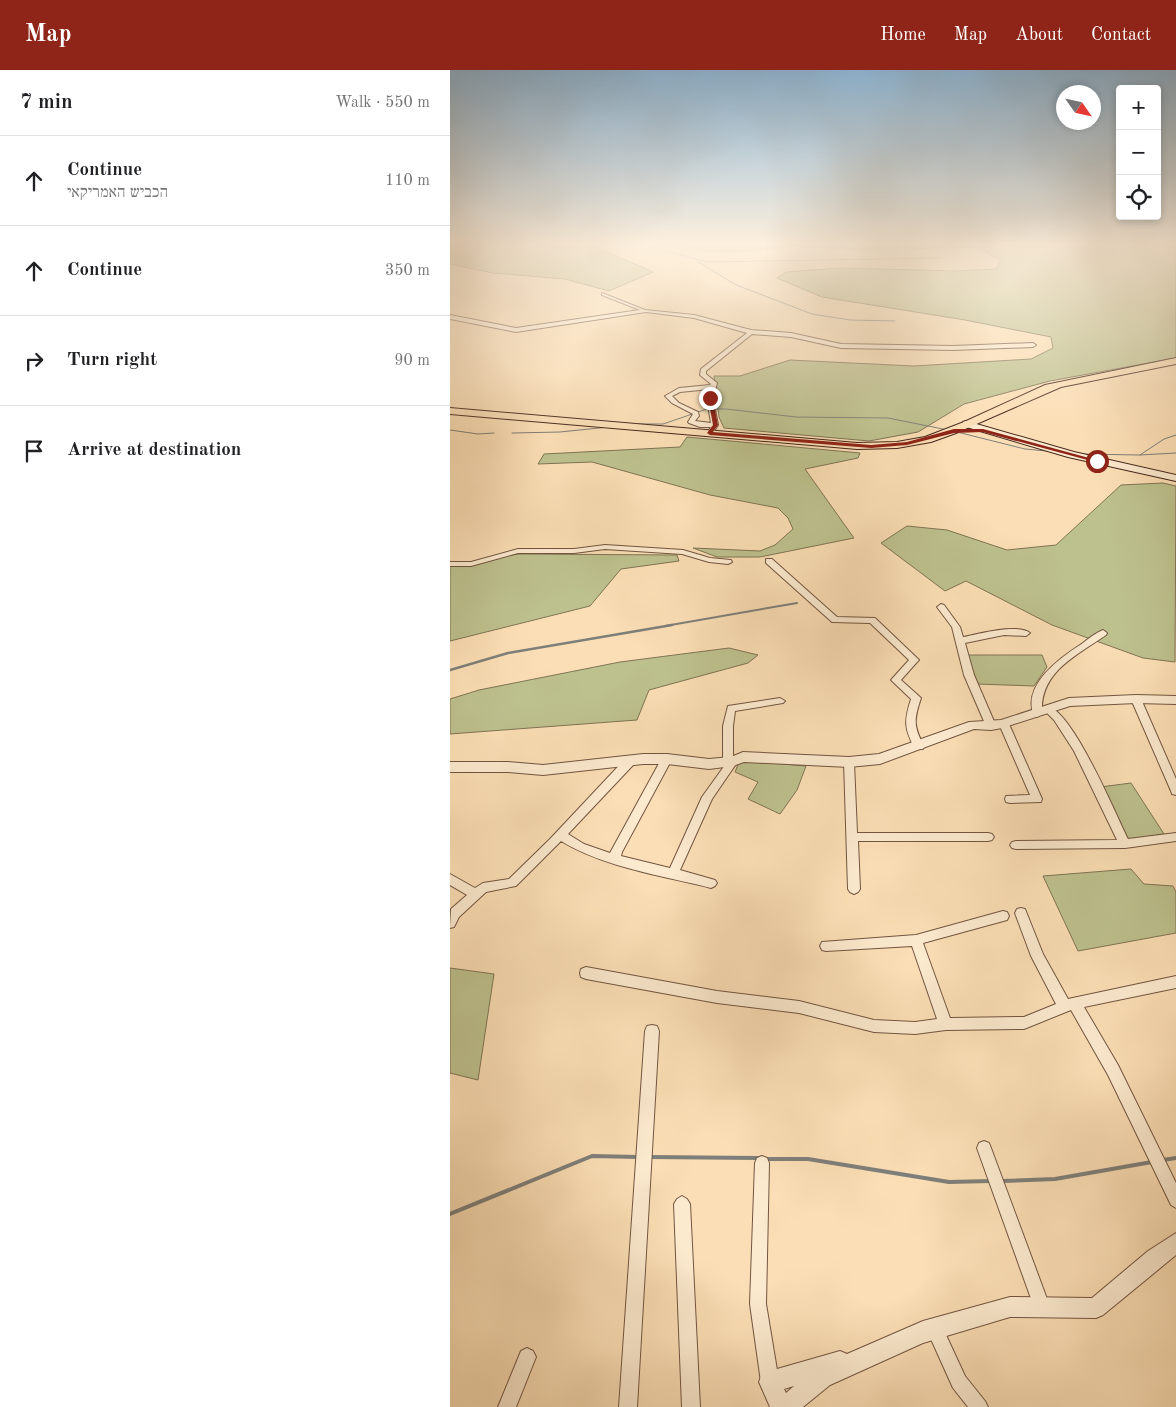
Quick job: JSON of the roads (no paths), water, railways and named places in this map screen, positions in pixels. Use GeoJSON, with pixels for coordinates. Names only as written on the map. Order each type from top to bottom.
{"type":"FeatureCollection","features":[{"type":"Feature","properties":{"kind":"main road"},"geometry":{"type":"LineString","coordinates":[[946,433],[1029,392],[1176,361]]}},
{"type":"Feature","properties":{"kind":"main road"},"geometry":{"type":"LineString","coordinates":[[917,441],[967,423],[1058,385]]}},
{"type":"Feature","properties":{"kind":"main road"},"geometry":{"type":"LineString","coordinates":[[450,410],[712,429],[871,447],[917,441],[960,430],[984,429]]}},
{"type":"Feature","properties":{"kind":"main road"},"geometry":{"type":"LineString","coordinates":[[984,416],[982,422],[984,429]]}},
{"type":"Feature","properties":{"kind":"main road"},"geometry":{"type":"LineString","coordinates":[[967,423],[1004,436],[1072,455],[1176,478]]}},
{"type":"Feature","properties":{"kind":"street"},"geometry":{"type":"LineString","coordinates":[[632,307],[646,312],[694,317],[751,332],[791,335],[841,346],[954,348],[1033,345]]}},
{"type":"Feature","properties":{"kind":"street"},"geometry":{"type":"LineString","coordinates":[[450,317],[516,330],[646,312]]}},
{"type":"Feature","properties":{"kind":"street"},"geometry":{"type":"LineString","coordinates":[[714,387],[679,390],[668,396],[675,404],[683,405],[696,413],[691,422],[712,429],[710,398],[714,387],[714,383],[703,375],[702,370],[751,332]]}},
{"type":"Feature","properties":{"kind":"street"},"geometry":{"type":"LineString","coordinates":[[450,564],[471,564],[518,551],[574,551],[605,547],[682,552],[708,560],[728,562]]}},
{"type":"Feature","properties":{"kind":"street"},"geometry":{"type":"LineString","coordinates":[[769,561],[835,620],[872,620],[914,660],[896,680],[916,698],[908,722],[909,729],[919,746]]}},
{"type":"Feature","properties":{"kind":"street"},"geometry":{"type":"LineString","coordinates":[[941,608],[956,627],[968,675],[1037,799],[1010,799]]}},
{"type":"Feature","properties":{"kind":"street"},"geometry":{"type":"LineString","coordinates":[[959,641],[1004,632],[1026,633]]}},
{"type":"Feature","properties":{"kind":"street"},"geometry":{"type":"LineString","coordinates":[[1102,633],[1052,670],[1041,684],[1034,704],[1042,712],[1053,712],[1069,732],[1125,844]]}},
{"type":"Feature","properties":{"kind":"street"},"geometry":{"type":"LineString","coordinates":[[1136,699],[1176,791]]}},
{"type":"Feature","properties":{"kind":"street"},"geometry":{"type":"LineString","coordinates":[[450,767],[508,767],[543,770],[631,760],[668,759],[709,764],[743,757],[770,756],[849,762],[880,759],[973,725],[997,725],[1069,702],[1136,699],[1176,700]]}},
{"type":"Feature","properties":{"kind":"street"},"geometry":{"type":"LineString","coordinates":[[672,873],[707,797],[730,761],[728,726],[731,708],[780,701]]}},
{"type":"Feature","properties":{"kind":"street"},"geometry":{"type":"LineString","coordinates":[[615,859],[616,852],[668,759]]}},
{"type":"Feature","properties":{"kind":"street"},"geometry":{"type":"LineString","coordinates":[[450,923],[455,913],[483,888],[512,883],[631,760]]}},
{"type":"Feature","properties":{"kind":"street"},"geometry":{"type":"LineString","coordinates":[[849,762],[854,889]]}},
{"type":"Feature","properties":{"kind":"street"},"geometry":{"type":"LineString","coordinates":[[560,835],[580,847],[615,859],[711,883]]}},
{"type":"Feature","properties":{"kind":"street"},"geometry":{"type":"LineString","coordinates":[[852,837],[988,838]]}},
{"type":"Feature","properties":{"kind":"street"},"geometry":{"type":"LineString","coordinates":[[1016,844],[1125,844],[1176,838]]}},
{"type":"Feature","properties":{"kind":"street"},"geometry":{"type":"LineString","coordinates":[[450,879],[476,894]]}},
{"type":"Feature","properties":{"kind":"street"},"geometry":{"type":"LineString","coordinates":[[1022,913],[1037,956],[1113,1070],[1176,1200]]}},
{"type":"Feature","properties":{"kind":"street"},"geometry":{"type":"LineString","coordinates":[[826,946],[916,940],[1003,916]]}},
{"type":"Feature","properties":{"kind":"street"},"geometry":{"type":"LineString","coordinates":[[916,940],[946,1024]]}},
{"type":"Feature","properties":{"kind":"street"},"geometry":{"type":"LineString","coordinates":[[586,973],[717,997],[799,1007],[874,1026],[914,1028],[946,1024],[1024,1023],[1070,1005],[1176,982]]}},
{"type":"Feature","properties":{"kind":"street"},"geometry":{"type":"LineString","coordinates":[[628,1407],[652,1030]]}},
{"type":"Feature","properties":{"kind":"street"},"geometry":{"type":"LineString","coordinates":[[984,1148],[1042,1307]]}},
{"type":"Feature","properties":{"kind":"street"},"geometry":{"type":"LineString","coordinates":[[762,1163],[758,1304],[770,1382],[780,1407]]}},
{"type":"Feature","properties":{"kind":"street"},"geometry":{"type":"LineString","coordinates":[[682,1204],[691,1407]]}},
{"type":"Feature","properties":{"kind":"street"},"geometry":{"type":"LineString","coordinates":[[786,1407],[822,1377],[872,1353],[934,1328],[1010,1307],[1096,1308],[1155,1258],[1176,1243]]}},
{"type":"Feature","properties":{"kind":"street"},"geometry":{"type":"LineString","coordinates":[[934,1328],[959,1382],[979,1407]]}},
{"type":"Feature","properties":{"kind":"street"},"geometry":{"type":"LineString","coordinates":[[770,1382],[872,1353]]}},
{"type":"Feature","properties":{"kind":"street"},"geometry":{"type":"LineString","coordinates":[[507,1407],[527,1357]]}},
{"type":"Feature","properties":{"kind":"waterway"},"geometry":{"type":"LineString","coordinates":[[795,307],[812,314],[850,320],[895,321]]}},
{"type":"Feature","properties":{"kind":"waterway"},"geometry":{"type":"LineString","coordinates":[[639,424],[663,424],[707,409],[726,409],[796,417],[888,418],[943,429]]}},
{"type":"Feature","properties":{"kind":"waterway"},"geometry":{"type":"LineString","coordinates":[[512,433],[560,432],[609,427]]}},
{"type":"Feature","properties":{"kind":"waterway"},"geometry":{"type":"LineString","coordinates":[[450,430],[478,434],[494,433]]}},
{"type":"Feature","properties":{"kind":"waterway"},"geometry":{"type":"LineString","coordinates":[[957,432],[1025,449],[1047,451]]}},
{"type":"Feature","properties":{"kind":"waterway"},"geometry":{"type":"LineString","coordinates":[[1140,455],[1164,439],[1176,435]]}},
{"type":"Feature","properties":{"kind":"waterway"},"geometry":{"type":"LineString","coordinates":[[1140,455],[1176,453]]}},
{"type":"Feature","properties":{"kind":"waterway"},"geometry":{"type":"LineString","coordinates":[[1080,454],[1140,455]]}},
{"type":"Feature","properties":{"kind":"waterway"},"geometry":{"type":"LineString","coordinates":[[665,626],[797,603]]}},
{"type":"Feature","properties":{"kind":"waterway"},"geometry":{"type":"LineString","coordinates":[[450,670],[508,653],[672,625]]}},
{"type":"Feature","properties":{"kind":"waterway"},"geometry":{"type":"LineString","coordinates":[[450,1214],[592,1156],[638,1157]]}},
{"type":"Feature","properties":{"kind":"waterway"},"geometry":{"type":"LineString","coordinates":[[649,1157],[758,1158]]}},
{"type":"Feature","properties":{"kind":"waterway"},"geometry":{"type":"LineString","coordinates":[[1163,1160],[1176,1158]]}},
{"type":"Feature","properties":{"kind":"waterway"},"geometry":{"type":"LineString","coordinates":[[764,1159],[808,1159],[949,1182],[991,1181]]}},
{"type":"Feature","properties":{"kind":"waterway"},"geometry":{"type":"LineString","coordinates":[[1002,1181],[1055,1179],[1152,1162]]}}]}
